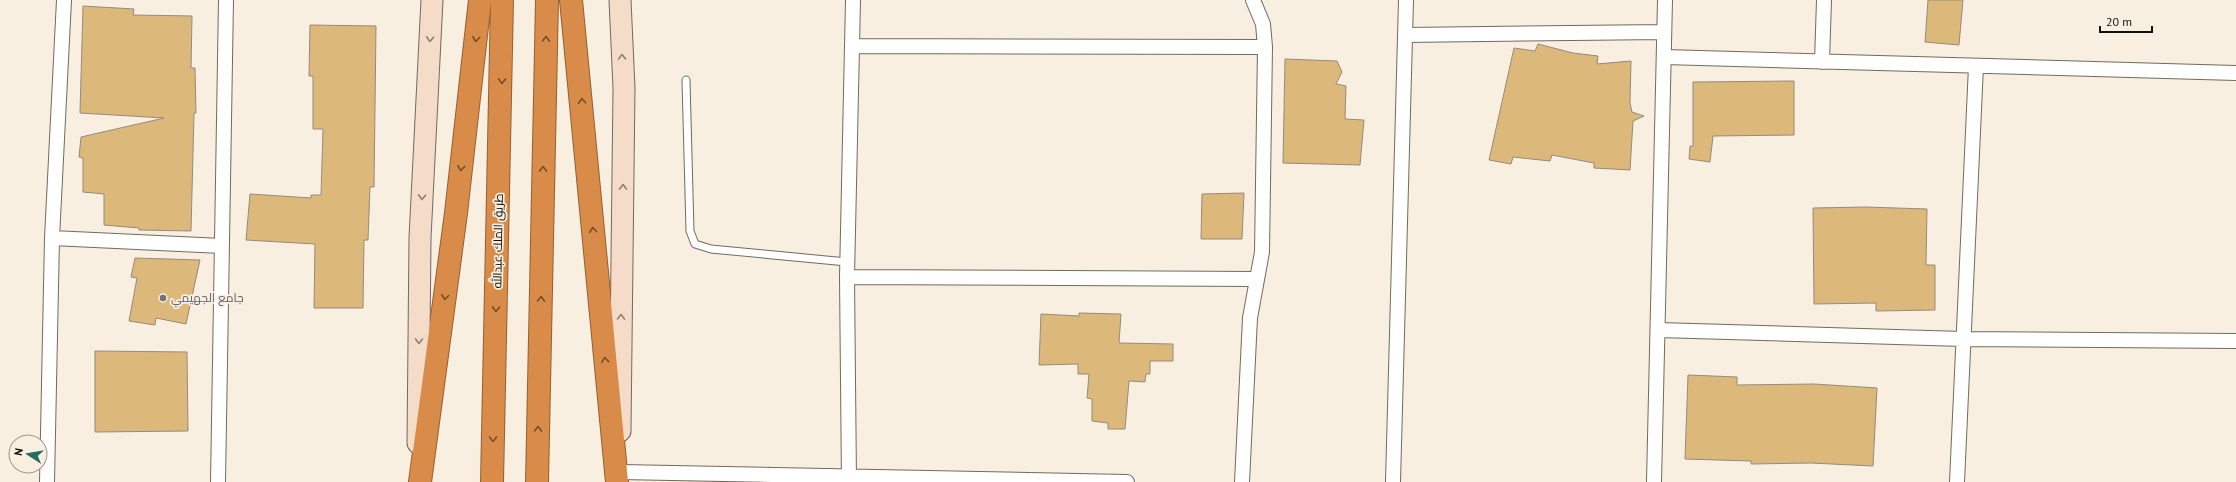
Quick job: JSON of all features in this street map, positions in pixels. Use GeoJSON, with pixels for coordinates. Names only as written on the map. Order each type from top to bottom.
{"type":"FeatureCollection","features":[{"type":"Feature","properties":{"kind":"highway"},"geometry":{"type":"LineString","coordinates":[[418,482],[456,213],[480,0]]}},
{"type":"Feature","properties":{"kind":"highway","name":"طريق الملك عبدالله"},"geometry":{"type":"LineString","coordinates":[[492,482],[502,0]]}},
{"type":"Feature","properties":{"kind":"highway"},"geometry":{"type":"LineString","coordinates":[[537,482],[547,0]]}},
{"type":"Feature","properties":{"kind":"highway"},"geometry":{"type":"LineString","coordinates":[[571,0],[619,479]]}},
{"type":"Feature","properties":{"kind":"main road"},"geometry":{"type":"LineString","coordinates":[[418,482],[420,238],[432,0]]}},
{"type":"Feature","properties":{"kind":"main road"},"geometry":{"type":"LineString","coordinates":[[619,479],[624,88],[620,0]]}},
{"type":"Feature","properties":{"kind":"street"},"geometry":{"type":"LineString","coordinates":[[47,482],[52,238],[64,0]]}},
{"type":"Feature","properties":{"kind":"street"},"geometry":{"type":"LineString","coordinates":[[218,482],[226,0]]}},
{"type":"Feature","properties":{"kind":"street"},"geometry":{"type":"LineString","coordinates":[[849,479],[847,262],[853,0]]}},
{"type":"Feature","properties":{"kind":"street"},"geometry":{"type":"LineString","coordinates":[[1242,482],[1250,318],[1262,252],[1265,47],[1263,24],[1253,0]]}},
{"type":"Feature","properties":{"kind":"street"},"geometry":{"type":"LineString","coordinates":[[1393,482],[1406,0]]}},
{"type":"Feature","properties":{"kind":"street"},"geometry":{"type":"LineString","coordinates":[[1654,482],[1665,0]]}},
{"type":"Feature","properties":{"kind":"street"},"geometry":{"type":"LineString","coordinates":[[1822,62],[1824,0]]}},
{"type":"Feature","properties":{"kind":"street"},"geometry":{"type":"LineString","coordinates":[[1405,35],[1664,32]]}},
{"type":"Feature","properties":{"kind":"street"},"geometry":{"type":"LineString","coordinates":[[852,46],[1265,47]]}},
{"type":"Feature","properties":{"kind":"street"},"geometry":{"type":"LineString","coordinates":[[1664,57],[2236,73]]}},
{"type":"Feature","properties":{"kind":"street"},"geometry":{"type":"LineString","coordinates":[[1957,482],[1976,66]]}},
{"type":"Feature","properties":{"kind":"street"},"geometry":{"type":"LineString","coordinates":[[52,238],[222,246]]}},
{"type":"Feature","properties":{"kind":"street"},"geometry":{"type":"LineString","coordinates":[[847,277],[1257,279]]}},
{"type":"Feature","properties":{"kind":"street"},"geometry":{"type":"LineString","coordinates":[[1658,330],[1963,338],[2236,341]]}},
{"type":"Feature","properties":{"kind":"street"},"geometry":{"type":"LineString","coordinates":[[619,479],[849,479],[1127,482]]}},
{"type":"Feature","properties":{"kind":"lane"},"geometry":{"type":"LineString","coordinates":[[686,80],[690,231],[695,244],[711,249],[847,262]]}},
{"type":"Feature","properties":{"kind":"building"},"geometry":{"type":"Polygon","coordinates":[[[1928,0],[1963,0],[1959,45],[1925,42],[1928,0]]]}},
{"type":"Feature","properties":{"kind":"building"},"geometry":{"type":"Polygon","coordinates":[[[83,6],[134,9],[133,15],[192,16],[191,68],[195,68],[196,113],[194,113],[191,231],[139,230],[139,228],[104,225],[104,194],[83,192],[83,158],[79,157],[81,137],[164,118],[80,113],[83,6]]]}},
{"type":"Feature","properties":{"kind":"building"},"geometry":{"type":"Polygon","coordinates":[[[310,25],[376,26],[374,187],[370,187],[368,240],[364,240],[363,308],[314,308],[315,244],[246,240],[250,194],[311,198],[311,195],[321,195],[323,129],[313,129],[313,76],[309,76],[310,25]]]}},
{"type":"Feature","properties":{"kind":"building"},"geometry":{"type":"Polygon","coordinates":[[[1538,44],[1573,53],[1598,56],[1597,64],[1631,61],[1630,103],[1632,112],[1644,116],[1633,121],[1630,170],[1594,168],[1594,163],[1552,155],[1550,161],[1513,157],[1511,164],[1489,160],[1514,48],[1535,51],[1538,44]]]}},
{"type":"Feature","properties":{"kind":"building"},"geometry":{"type":"Polygon","coordinates":[[[1285,59],[1337,61],[1342,72],[1336,84],[1346,86],[1345,119],[1364,120],[1360,165],[1283,163],[1285,59]]]}},
{"type":"Feature","properties":{"kind":"building"},"geometry":{"type":"Polygon","coordinates":[[[1794,81],[1794,135],[1713,136],[1710,162],[1689,159],[1690,146],[1693,146],[1693,82],[1794,81]]]}},
{"type":"Feature","properties":{"kind":"building"},"geometry":{"type":"Polygon","coordinates":[[[1244,193],[1242,239],[1201,239],[1202,194],[1244,193]]]}},
{"type":"Feature","properties":{"kind":"building"},"geometry":{"type":"Polygon","coordinates":[[[1866,207],[1927,209],[1926,265],[1935,265],[1935,310],[1876,311],[1876,303],[1814,304],[1813,208],[1866,207]]]}},
{"type":"Feature","properties":{"kind":"building","name":"جامع الجهيمي"},"geometry":{"type":"Polygon","coordinates":[[[135,258],[200,260],[186,324],[156,318],[155,325],[129,321],[137,278],[131,277],[135,258]]]}},
{"type":"Feature","properties":{"kind":"building"},"geometry":{"type":"Polygon","coordinates":[[[1079,313],[1121,314],[1119,343],[1173,344],[1173,361],[1150,361],[1150,374],[1146,374],[1145,382],[1129,381],[1125,429],[1108,429],[1108,423],[1092,421],[1092,399],[1087,398],[1089,374],[1078,374],[1078,364],[1039,365],[1041,314],[1079,316],[1079,313]]]}},
{"type":"Feature","properties":{"kind":"building"},"geometry":{"type":"Polygon","coordinates":[[[95,351],[187,352],[188,431],[95,432],[95,351]]]}},
{"type":"Feature","properties":{"kind":"building"},"geometry":{"type":"Polygon","coordinates":[[[1688,375],[1737,377],[1737,385],[1814,384],[1877,388],[1873,466],[1811,463],[1751,464],[1751,461],[1685,459],[1688,375]]]}},
{"type":"Feature","properties":{"kind":"place","name":"جامع الجهيمي"},"geometry":{"type":"Point","coordinates":[163,298]}}]}
